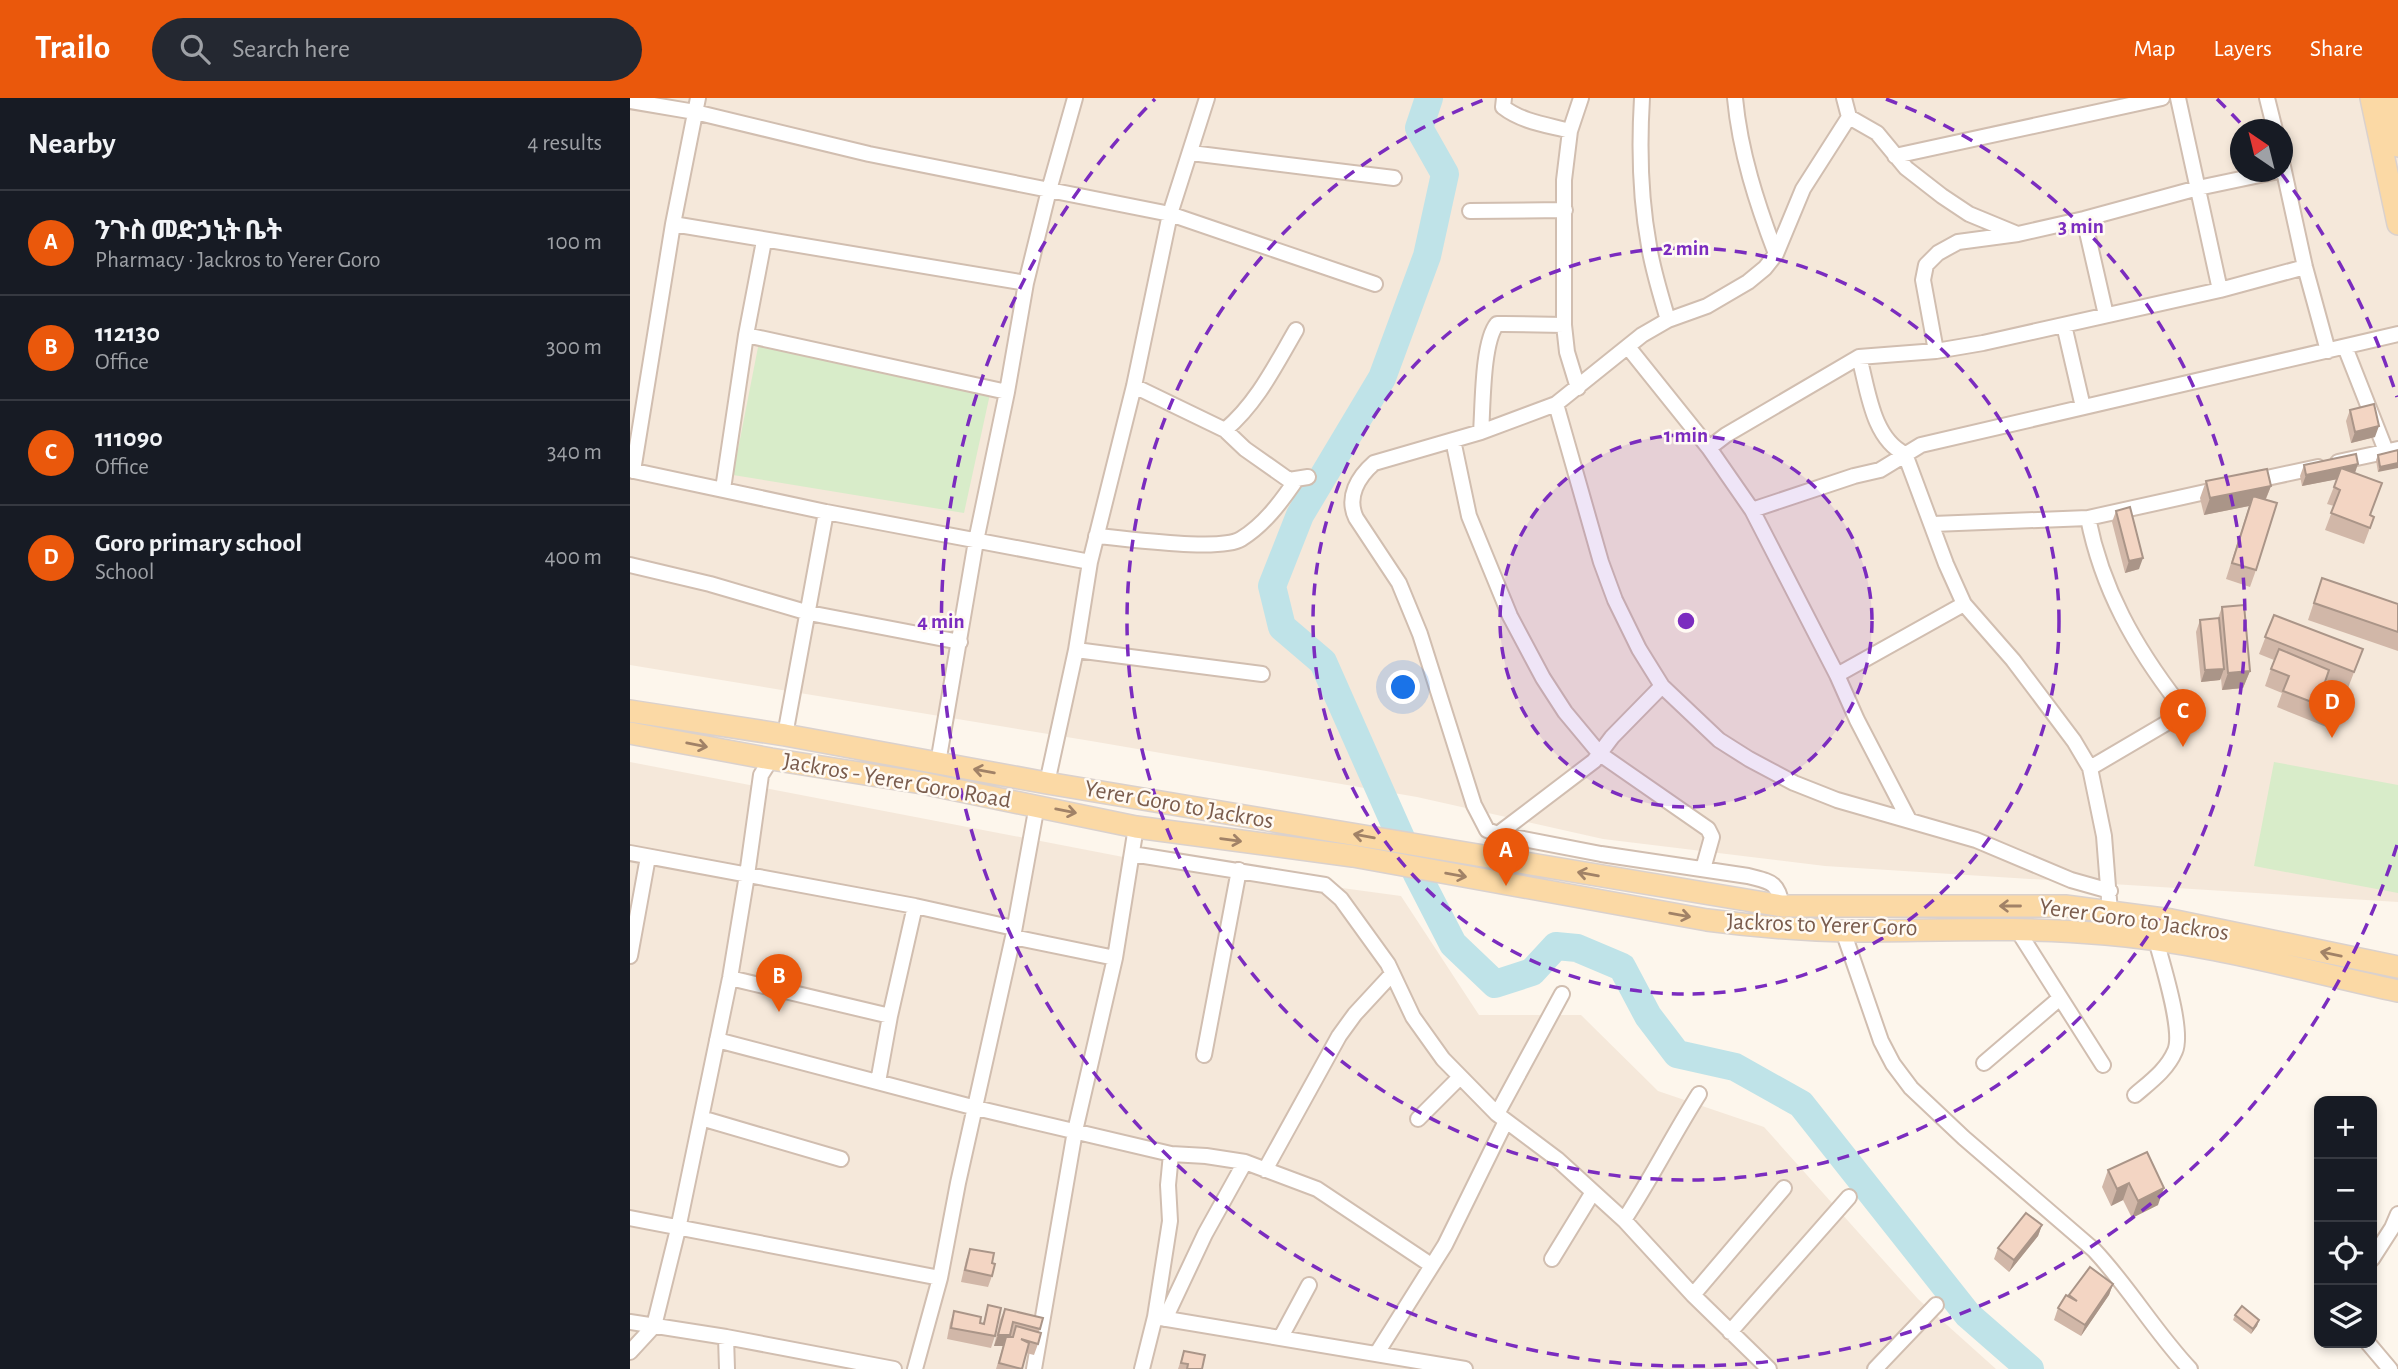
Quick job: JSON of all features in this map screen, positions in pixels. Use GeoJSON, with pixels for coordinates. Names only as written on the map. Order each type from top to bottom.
{"type":"FeatureCollection","features":[{"type":"Feature","properties":{"kind":"main road"},"geometry":{"type":"LineString","coordinates":[[2371,98],[2398,224]]}},
{"type":"Feature","properties":{"kind":"main road"},"geometry":{"type":"LineString","coordinates":[[2388,98],[2398,146]]}},
{"type":"Feature","properties":{"kind":"main road","name":"Yerer Goro to Jackros"},"geometry":{"type":"LineString","coordinates":[[630,711],[785,735],[1047,783],[1782,906],[2065,906],[2110,901],[2171,920],[2398,967]]}},
{"type":"Feature","properties":{"kind":"main road","name":"Jackros - Yerer Goro Road"},"geometry":{"type":"LineString","coordinates":[[630,733],[922,783],[1163,831]]}},
{"type":"Feature","properties":{"kind":"main road","name":"Jackros to Yerer Goro"},"geometry":{"type":"LineString","coordinates":[[1163,831],[1353,856],[1707,920],[1764,927],[2018,931],[2104,934],[2156,940],[2398,991]]}},
{"type":"Feature","properties":{"kind":"street"},"geometry":{"type":"LineString","coordinates":[[938,763],[976,541],[1026,283],[1075,98]]}},
{"type":"Feature","properties":{"kind":"street"},"geometry":{"type":"LineString","coordinates":[[1047,783],[1076,650],[1090,562],[1134,386],[1170,214],[1207,98]]}},
{"type":"Feature","properties":{"kind":"street"},"geometry":{"type":"LineString","coordinates":[[1504,98],[1503,107],[1510,112],[1530,121],[1570,131]]}},
{"type":"Feature","properties":{"kind":"street"},"geometry":{"type":"LineString","coordinates":[[1578,388],[1567,352],[1564,325],[1565,171],[1570,131],[1581,98]]}},
{"type":"Feature","properties":{"kind":"street"},"geometry":{"type":"LineString","coordinates":[[1642,98],[1640,162],[1644,207],[1649,247],[1668,320]]}},
{"type":"Feature","properties":{"kind":"street"},"geometry":{"type":"LineString","coordinates":[[1735,98],[1738,124],[1759,210],[1776,254]]}},
{"type":"Feature","properties":{"kind":"street"},"geometry":{"type":"LineString","coordinates":[[1844,98],[1849,117],[1877,134],[1919,180],[1960,208],[2018,234]]}},
{"type":"Feature","properties":{"kind":"street"},"geometry":{"type":"LineString","coordinates":[[1895,156],[2162,98]]}},
{"type":"Feature","properties":{"kind":"street"},"geometry":{"type":"LineString","coordinates":[[2178,98],[2220,290]]}},
{"type":"Feature","properties":{"kind":"street"},"geometry":{"type":"LineString","coordinates":[[2267,98],[2272,119]]}},
{"type":"Feature","properties":{"kind":"street"},"geometry":{"type":"LineString","coordinates":[[630,101],[696,105],[869,154],[1170,214],[1375,284]]}},
{"type":"Feature","properties":{"kind":"street"},"geometry":{"type":"LineString","coordinates":[[696,105],[673,224],[632,471],[826,512],[1090,562]]}},
{"type":"Feature","properties":{"kind":"street"},"geometry":{"type":"LineString","coordinates":[[1782,906],[1779,890],[1771,882],[1601,854],[1488,830],[1474,805],[1435,676],[1399,583],[1352,509],[1351,498],[1362,474],[1374,463],[1481,432],[1556,404],[1642,335],[1668,320],[1707,306],[1765,268],[1776,254],[1803,189],[1849,117]]}},
{"type":"Feature","properties":{"kind":"street"},"geometry":{"type":"LineString","coordinates":[[1191,153],[1394,178]]}},
{"type":"Feature","properties":{"kind":"street"},"geometry":{"type":"LineString","coordinates":[[1936,351],[1923,280],[1926,265],[1938,253],[1958,242],[2018,234],[2230,180]]}},
{"type":"Feature","properties":{"kind":"street"},"geometry":{"type":"LineString","coordinates":[[2284,182],[2328,351]]}},
{"type":"Feature","properties":{"kind":"street"},"geometry":{"type":"LineString","coordinates":[[1470,211],[1565,210]]}},
{"type":"Feature","properties":{"kind":"street"},"geometry":{"type":"LineString","coordinates":[[2084,219],[2106,315]]}},
{"type":"Feature","properties":{"kind":"street"},"geometry":{"type":"LineString","coordinates":[[673,224],[1026,283]]}},
{"type":"Feature","properties":{"kind":"street"},"geometry":{"type":"LineString","coordinates":[[723,489],[746,335],[764,241]]}},
{"type":"Feature","properties":{"kind":"street"},"geometry":{"type":"LineString","coordinates":[[1709,448],[1726,435],[1859,357],[1936,351],[1983,343],[2220,290],[2305,267]]}},
{"type":"Feature","properties":{"kind":"street"},"geometry":{"type":"LineString","coordinates":[[1481,432],[1488,344],[1492,330],[1497,324],[1564,325]]}},
{"type":"Feature","properties":{"kind":"street"},"geometry":{"type":"LineString","coordinates":[[2064,325],[2083,407]]}},
{"type":"Feature","properties":{"kind":"street"},"geometry":{"type":"LineString","coordinates":[[1225,430],[1258,395],[1296,330]]}},
{"type":"Feature","properties":{"kind":"street"},"geometry":{"type":"LineString","coordinates":[[1752,510],[1853,476],[1880,470],[1921,445],[2398,334]]}},
{"type":"Feature","properties":{"kind":"street"},"geometry":{"type":"LineString","coordinates":[[746,335],[1007,392]]}},
{"type":"Feature","properties":{"kind":"street"},"geometry":{"type":"LineString","coordinates":[[1628,347],[1709,448],[1752,510],[1909,820]]}},
{"type":"Feature","properties":{"kind":"street"},"geometry":{"type":"LineString","coordinates":[[1933,524],[2088,518],[2392,450],[2345,347]]}},
{"type":"Feature","properties":{"kind":"street"},"geometry":{"type":"LineString","coordinates":[[1859,357],[1878,425],[1892,446],[1905,454],[1946,564],[1964,604],[2020,670],[2074,741],[2090,768],[2104,836],[2110,901]]}},
{"type":"Feature","properties":{"kind":"street"},"geometry":{"type":"LineString","coordinates":[[1096,536],[1210,544],[1239,541],[1258,526],[1302,479],[1289,480],[1266,465],[1225,430],[1134,386]]}},
{"type":"Feature","properties":{"kind":"street"},"geometry":{"type":"LineString","coordinates":[[1556,404],[1597,551],[1615,600],[1662,685],[1719,740],[1794,783],[1826,796],[1976,840],[2071,880],[2110,901]]}},
{"type":"Feature","properties":{"kind":"street"},"geometry":{"type":"LineString","coordinates":[[1453,440],[1469,516],[1510,616],[1543,678],[1565,712],[1600,754],[1708,830],[1712,837],[1703,869]]}},
{"type":"Feature","properties":{"kind":"street"},"geometry":{"type":"LineString","coordinates":[[785,735],[826,512]]}},
{"type":"Feature","properties":{"kind":"street"},"geometry":{"type":"LineString","coordinates":[[2088,518],[2103,574],[2129,632],[2179,704],[2178,714],[2170,722],[2090,768]]}},
{"type":"Feature","properties":{"kind":"street"},"geometry":{"type":"LineString","coordinates":[[630,565],[809,612],[960,642]]}},
{"type":"Feature","properties":{"kind":"street"},"geometry":{"type":"LineString","coordinates":[[1837,675],[1964,604]]}},
{"type":"Feature","properties":{"kind":"street"},"geometry":{"type":"LineString","coordinates":[[1076,650],[1262,674]]}},
{"type":"Feature","properties":{"kind":"street"},"geometry":{"type":"LineString","coordinates":[[1498,834],[1583,771],[1662,685]]}},
{"type":"Feature","properties":{"kind":"street"},"geometry":{"type":"LineString","coordinates":[[630,1352],[654,1326],[678,1229],[730,978],[761,775],[771,759]]}},
{"type":"Feature","properties":{"kind":"street"},"geometry":{"type":"LineString","coordinates":[[915,1369],[940,1278],[1037,805]]}},
{"type":"Feature","properties":{"kind":"street"},"geometry":{"type":"LineString","coordinates":[[1034,1369],[1074,1131],[1115,958],[1136,827]]}},
{"type":"Feature","properties":{"kind":"street"},"geometry":{"type":"LineString","coordinates":[[630,853],[915,906],[1115,958]]}},
{"type":"Feature","properties":{"kind":"street"},"geometry":{"type":"LineString","coordinates":[[1132,854],[1325,885],[1341,899],[1388,964],[1413,1017],[1443,1059],[1501,1117],[1557,1159],[1624,1220],[1693,1295],[1769,1369]]}},
{"type":"Feature","properties":{"kind":"street"},"geometry":{"type":"LineString","coordinates":[[630,956],[648,857]]}},
{"type":"Feature","properties":{"kind":"street"},"geometry":{"type":"LineString","coordinates":[[1204,1055],[1239,870]]}},
{"type":"Feature","properties":{"kind":"street"},"geometry":{"type":"LineString","coordinates":[[878,1082],[915,906]]}},
{"type":"Feature","properties":{"kind":"street"},"geometry":{"type":"LineString","coordinates":[[1834,930],[1881,1041],[1893,1064],[1911,1087],[1964,1138],[2094,1250],[2190,1369]]}},
{"type":"Feature","properties":{"kind":"street"},"geometry":{"type":"LineString","coordinates":[[2018,931],[2103,1065]]}},
{"type":"Feature","properties":{"kind":"street"},"geometry":{"type":"LineString","coordinates":[[2135,1095],[2164,1070],[2176,1049],[2177,1032],[2156,940]]}},
{"type":"Feature","properties":{"kind":"street"},"geometry":{"type":"LineString","coordinates":[[1265,1170],[1339,1036],[1355,1014],[1392,974]]}},
{"type":"Feature","properties":{"kind":"street"},"geometry":{"type":"LineString","coordinates":[[730,978],[890,1016]]}},
{"type":"Feature","properties":{"kind":"street"},"geometry":{"type":"LineString","coordinates":[[1377,1353],[1445,1245],[1501,1117],[1562,994]]}},
{"type":"Feature","properties":{"kind":"street"},"geometry":{"type":"LineString","coordinates":[[1984,1063],[2060,998]]}},
{"type":"Feature","properties":{"kind":"street"},"geometry":{"type":"LineString","coordinates":[[717,1040],[976,1108],[1171,1154],[1206,1156],[1245,1163],[1317,1189],[1431,1265]]}},
{"type":"Feature","properties":{"kind":"street"},"geometry":{"type":"LineString","coordinates":[[1418,1119],[1460,1077]]}},
{"type":"Feature","properties":{"kind":"street"},"geometry":{"type":"LineString","coordinates":[[1624,1220],[1699,1094]]}},
{"type":"Feature","properties":{"kind":"street"},"geometry":{"type":"LineString","coordinates":[[701,1118],[841,1159]]}},
{"type":"Feature","properties":{"kind":"street"},"geometry":{"type":"LineString","coordinates":[[1160,1318],[1170,1221],[1168,1185],[1171,1154]]}},
{"type":"Feature","properties":{"kind":"street"},"geometry":{"type":"LineString","coordinates":[[1142,1369],[1160,1318],[1245,1163]]}},
{"type":"Feature","properties":{"kind":"street"},"geometry":{"type":"LineString","coordinates":[[1693,1295],[1784,1188]]}},
{"type":"Feature","properties":{"kind":"street"},"geometry":{"type":"LineString","coordinates":[[1552,1259],[1593,1192]]}},
{"type":"Feature","properties":{"kind":"street"},"geometry":{"type":"LineString","coordinates":[[1730,1332],[1849,1197]]}},
{"type":"Feature","properties":{"kind":"street"},"geometry":{"type":"LineString","coordinates":[[2377,1251],[2398,1214]]}},
{"type":"Feature","properties":{"kind":"street"},"geometry":{"type":"LineString","coordinates":[[630,1218],[940,1278]]}},
{"type":"Feature","properties":{"kind":"street"},"geometry":{"type":"LineString","coordinates":[[1281,1336],[1309,1285]]}},
{"type":"Feature","properties":{"kind":"street"},"geometry":{"type":"LineString","coordinates":[[1875,1369],[1936,1305]]}},
{"type":"Feature","properties":{"kind":"street"},"geometry":{"type":"LineString","coordinates":[[1160,1318],[1281,1336],[1465,1369]]}},
{"type":"Feature","properties":{"kind":"street"},"geometry":{"type":"LineString","coordinates":[[630,1322],[894,1369]]}},
{"type":"Feature","properties":{"kind":"street"},"geometry":{"type":"LineString","coordinates":[[726,1337],[727,1369]]}},
{"type":"Feature","properties":{"kind":"street"},"geometry":{"type":"LineString","coordinates":[[2372,1348],[2390,1369]]}},
{"type":"Feature","properties":{"kind":"shaded area"},"geometry":{"type":"Polygon","coordinates":[[[630,98],[2398,98],[2398,902],[1825,866],[1603,839],[1417,797],[630,665],[630,98]]]}},
{"type":"Feature","properties":{"kind":"shaded area"},"geometry":{"type":"Polygon","coordinates":[[[630,762],[1149,862],[1401,896],[1479,1015],[1581,1015],[1658,1091],[1764,1127],[1918,1299],[1996,1369],[630,1369],[630,762]]]}},
{"type":"Feature","properties":{"kind":"green space"},"geometry":{"type":"Polygon","coordinates":[[[759,342],[990,394],[964,513],[733,475],[759,342]]]}},
{"type":"Feature","properties":{"kind":"green space"},"geometry":{"type":"Polygon","coordinates":[[[2274,762],[2398,785],[2398,893],[2254,866],[2274,762]]]}},
{"type":"Feature","properties":{"kind":"building"},"geometry":{"type":"Polygon","coordinates":[[[2374,404],[2379,426],[2355,432],[2350,410],[2374,404]]]}},
{"type":"Feature","properties":{"kind":"building"},"geometry":{"type":"Polygon","coordinates":[[[2398,450],[2398,463],[2380,467],[2378,455],[2398,450]]]}},
{"type":"Feature","properties":{"kind":"building"},"geometry":{"type":"Polygon","coordinates":[[[2356,454],[2358,464],[2306,475],[2304,465],[2356,454]]]}},
{"type":"Feature","properties":{"kind":"building"},"geometry":{"type":"Polygon","coordinates":[[[2341,468],[2382,483],[2370,515],[2374,517],[2370,528],[2331,513],[2340,490],[2334,487],[2341,468]]]}},
{"type":"Feature","properties":{"kind":"building"},"geometry":{"type":"Polygon","coordinates":[[[2267,469],[2271,486],[2210,498],[2206,481],[2267,469]]]}},
{"type":"Feature","properties":{"kind":"building"},"geometry":{"type":"Polygon","coordinates":[[[2253,496],[2277,503],[2256,570],[2232,563],[2253,496]]]}},
{"type":"Feature","properties":{"kind":"building"},"geometry":{"type":"Polygon","coordinates":[[[2130,507],[2143,558],[2129,561],[2116,511],[2130,507]]]}},
{"type":"Feature","properties":{"kind":"building"},"geometry":{"type":"Polygon","coordinates":[[[2322,578],[2398,604],[2398,632],[2314,603],[2322,578]]]}},
{"type":"Feature","properties":{"kind":"building"},"geometry":{"type":"Polygon","coordinates":[[[2244,605],[2250,671],[2228,673],[2222,607],[2244,605]]]}},
{"type":"Feature","properties":{"kind":"building"},"geometry":{"type":"Polygon","coordinates":[[[2274,615],[2363,649],[2354,672],[2265,637],[2274,615]]]}},
{"type":"Feature","properties":{"kind":"building"},"geometry":{"type":"Polygon","coordinates":[[[2219,618],[2224,669],[2205,670],[2200,620],[2219,618]]]}},
{"type":"Feature","properties":{"kind":"building"},"geometry":{"type":"Polygon","coordinates":[[[2279,649],[2329,670],[2325,682],[2344,689],[2335,711],[2283,691],[2289,676],[2271,669],[2279,649]]]}},
{"type":"Feature","properties":{"kind":"building"},"geometry":{"type":"Polygon","coordinates":[[[2147,1152],[2164,1188],[2138,1201],[2129,1183],[2117,1189],[2108,1170],[2147,1152]]]}},
{"type":"Feature","properties":{"kind":"building"},"geometry":{"type":"Polygon","coordinates":[[[2026,1213],[2042,1225],[2014,1260],[1998,1248],[2026,1213]]]}},
{"type":"Feature","properties":{"kind":"building"},"geometry":{"type":"Polygon","coordinates":[[[970,1249],[994,1253],[992,1276],[965,1270],[970,1249]]]}},
{"type":"Feature","properties":{"kind":"building"},"geometry":{"type":"Polygon","coordinates":[[[2090,1267],[2113,1284],[2085,1325],[2058,1308],[2066,1295],[2077,1301],[2069,1295],[2090,1267]]]}},
{"type":"Feature","properties":{"kind":"building"},"geometry":{"type":"Polygon","coordinates":[[[988,1305],[1001,1308],[995,1336],[951,1328],[954,1311],[981,1317],[980,1323],[984,1324],[988,1305]]]}},
{"type":"Feature","properties":{"kind":"building"},"geometry":{"type":"Polygon","coordinates":[[[2242,1306],[2259,1320],[2253,1329],[2235,1315],[2242,1306]]]}},
{"type":"Feature","properties":{"kind":"building"},"geometry":{"type":"Polygon","coordinates":[[[1005,1309],[1043,1318],[1040,1329],[1013,1322],[1010,1335],[998,1335],[1005,1309]]]}},
{"type":"Feature","properties":{"kind":"building"},"geometry":{"type":"Polygon","coordinates":[[[1016,1326],[1041,1333],[1038,1344],[1021,1339],[1029,1343],[1022,1369],[999,1363],[1006,1337],[1013,1337],[1016,1326]]]}},
{"type":"Feature","properties":{"kind":"building"},"geometry":{"type":"Polygon","coordinates":[[[1184,1351],[1205,1355],[1202,1369],[1187,1369],[1188,1364],[1181,1363],[1184,1351]]]}},
{"type":"Feature","properties":{"kind":"waterway"},"geometry":{"type":"LineString","coordinates":[[1429,98],[1419,128],[1445,174],[1427,256],[1382,378],[1300,515],[1272,586],[1282,627],[1323,662],[1417,874],[1453,944],[1495,984],[1532,972],[1556,946],[1577,948],[1622,967],[1648,1016],[1677,1054],[1735,1067],[1801,1104],[1968,1315],[2030,1369]]}},
{"type":"Feature","properties":{"kind":"place","name":"Goro primary school"},"geometry":{"type":"Point","coordinates":[2332,738]}},
{"type":"Feature","properties":{"kind":"place","name":"111090"},"geometry":{"type":"Point","coordinates":[2183,747]}},
{"type":"Feature","properties":{"kind":"place","name":"ንጉስ መድኃኒት ቤት"},"geometry":{"type":"Point","coordinates":[1506,886]}},
{"type":"Feature","properties":{"kind":"place","name":"112130"},"geometry":{"type":"Point","coordinates":[779,1012]}}]}
